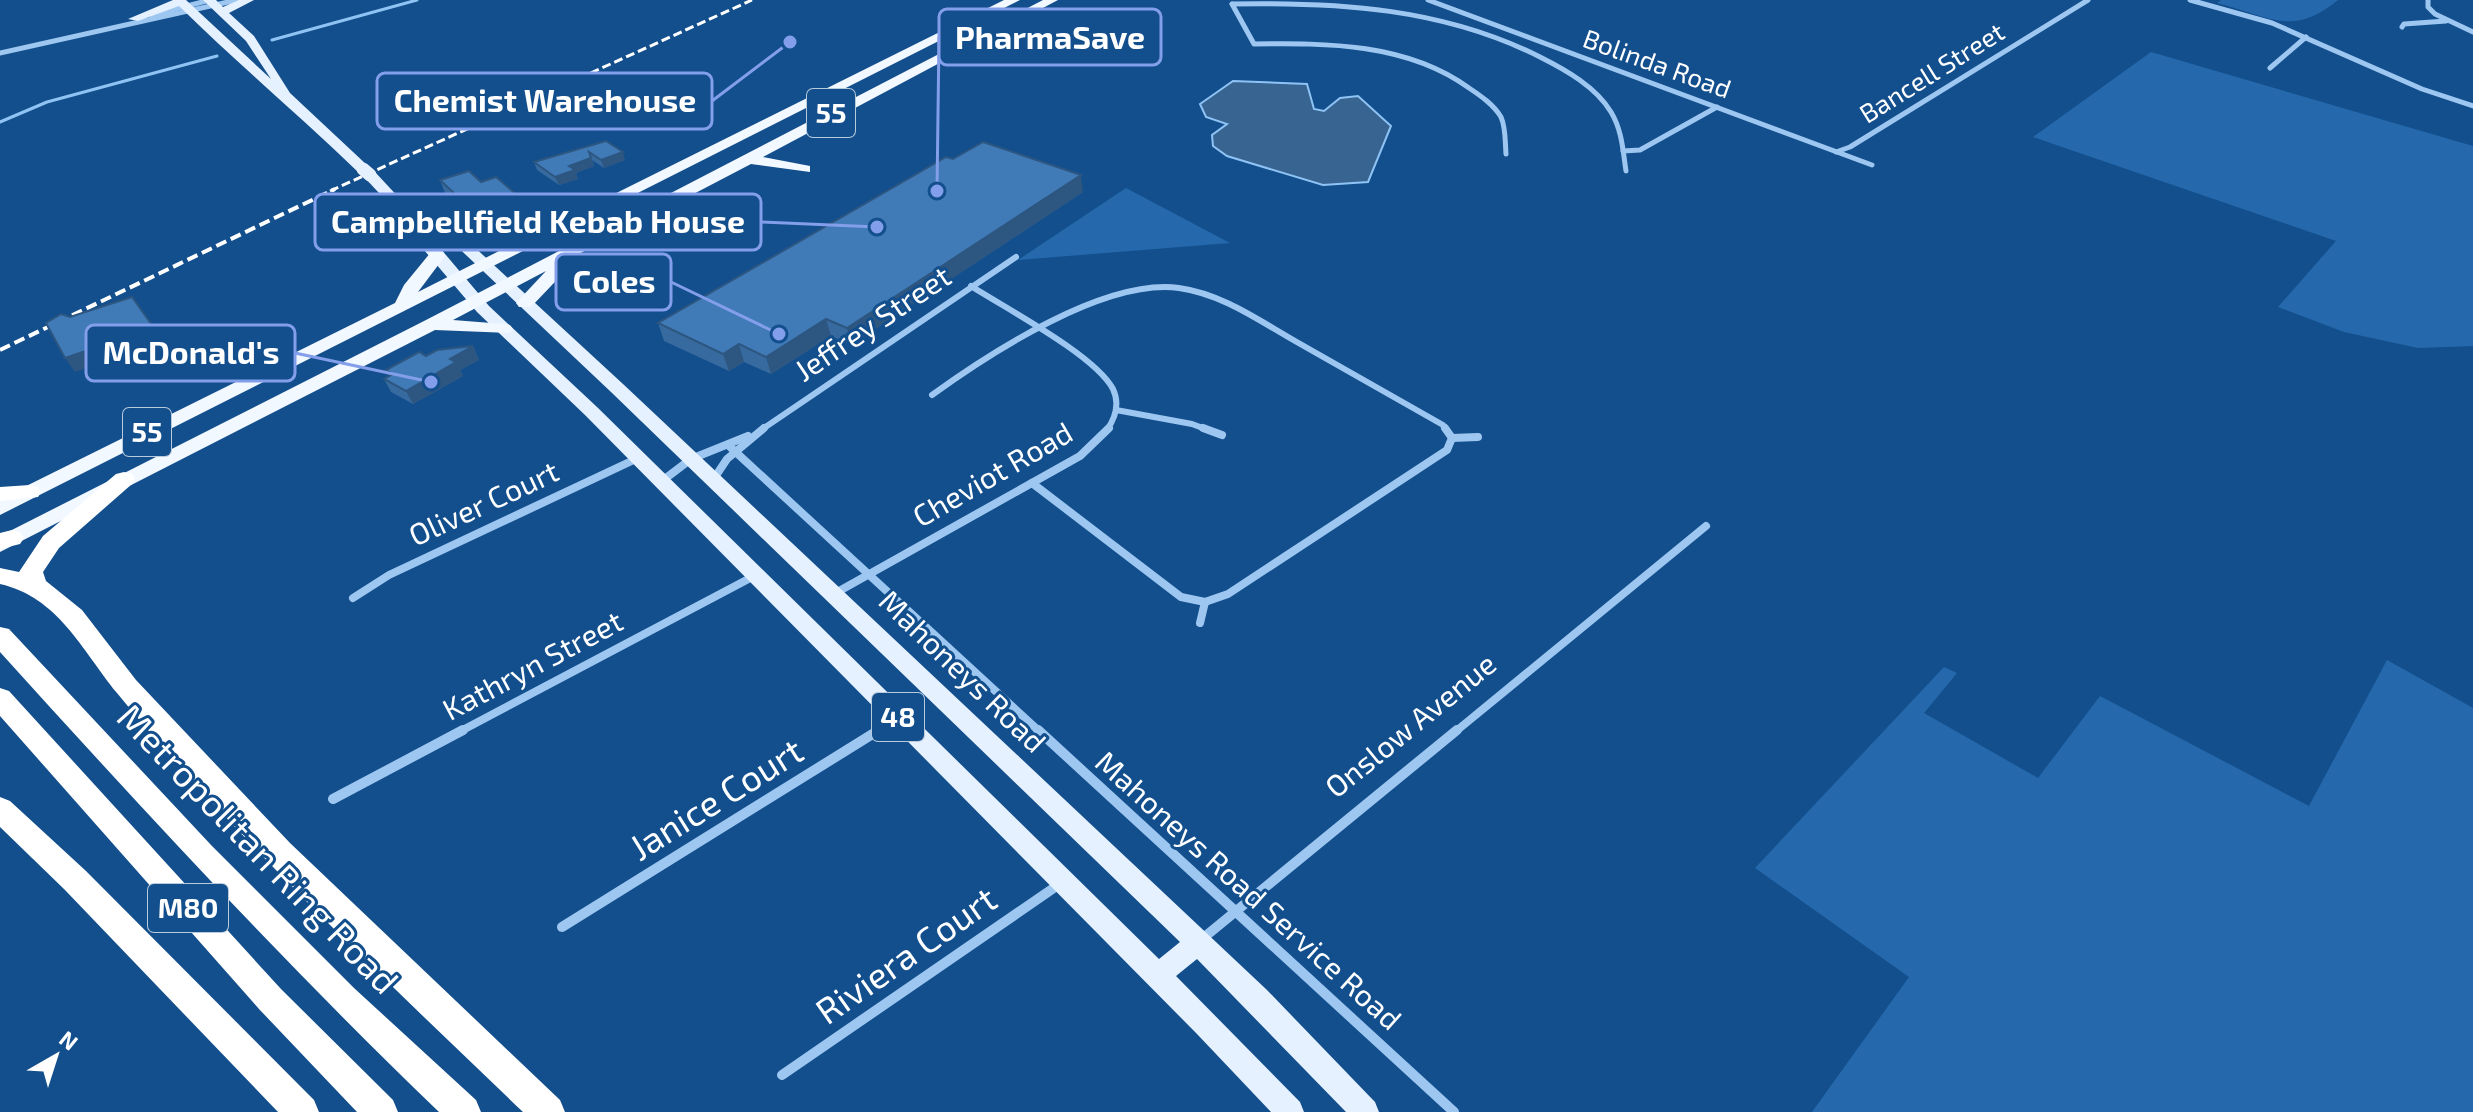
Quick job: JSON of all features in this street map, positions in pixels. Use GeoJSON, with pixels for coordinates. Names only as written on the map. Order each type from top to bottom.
{"type":"FeatureCollection","features":[{"type":"Feature","properties":{"kind":"highway","name":"55"},"geometry":{"type":"LineString","coordinates":[[0,508],[1014,0]]}},
{"type":"Feature","properties":{"kind":"highway","name":"55"},"geometry":{"type":"LineString","coordinates":[[4,541],[432,324],[1052,0]]}},
{"type":"Feature","properties":{"kind":"highway"},"geometry":{"type":"LineString","coordinates":[[745,158],[805,169]]}},
{"type":"Feature","properties":{"kind":"highway"},"geometry":{"type":"LineString","coordinates":[[453,235],[527,243]]}},
{"type":"Feature","properties":{"kind":"highway"},"geometry":{"type":"LineString","coordinates":[[525,303],[583,244]]}},
{"type":"Feature","properties":{"kind":"highway"},"geometry":{"type":"LineString","coordinates":[[404,304],[410,289],[437,256]]}},
{"type":"Feature","properties":{"kind":"highway"},"geometry":{"type":"LineString","coordinates":[[432,324],[504,329]]}},
{"type":"Feature","properties":{"kind":"highway"},"geometry":{"type":"LineString","coordinates":[[35,584],[31,572],[44,549],[124,479]]}},
{"type":"Feature","properties":{"kind":"highway"},"geometry":{"type":"LineString","coordinates":[[0,494],[30,492]]}},
{"type":"Feature","properties":{"kind":"highway"},"geometry":{"type":"LineString","coordinates":[[0,576],[35,584],[57,597],[172,739],[368,944],[548,1112]]}},
{"type":"Feature","properties":{"kind":"highway","name":"Metropolitan Ring Road"},"geometry":{"type":"LineString","coordinates":[[0,636],[202,855],[343,998],[464,1112]]}},
{"type":"Feature","properties":{"kind":"highway","name":"M80"},"geometry":{"type":"LineString","coordinates":[[0,698],[270,999],[381,1112]]}},
{"type":"Feature","properties":{"kind":"highway"},"geometry":{"type":"LineString","coordinates":[[0,809],[75,880],[302,1112]]}},
{"type":"Feature","properties":{"kind":"main road"},"geometry":{"type":"LineString","coordinates":[[213,4],[248,0]]}},
{"type":"Feature","properties":{"kind":"main road","name":"48"},"geometry":{"type":"LineString","coordinates":[[213,4],[257,47],[291,100]]}},
{"type":"Feature","properties":{"kind":"main road"},"geometry":{"type":"LineString","coordinates":[[134,19],[184,5]]}},
{"type":"Feature","properties":{"kind":"main road","name":"48"},"geometry":{"type":"LineString","coordinates":[[184,5],[253,72],[291,100],[367,172],[411,219],[437,256],[476,301],[756,575],[1290,1112]]}},
{"type":"Feature","properties":{"kind":"main road"},"geometry":{"type":"LineString","coordinates":[[164,18],[203,24]]}},
{"type":"Feature","properties":{"kind":"main road","name":"48"},"geometry":{"type":"LineString","coordinates":[[411,219],[453,235],[507,285]]}},
{"type":"Feature","properties":{"kind":"main road","name":"Mahoneys Road"},"geometry":{"type":"LineString","coordinates":[[507,285],[1299,1040],[1365,1112]]}},
{"type":"Feature","properties":{"kind":"main road"},"geometry":{"type":"LineString","coordinates":[[529,351],[560,338]]}},
{"type":"Feature","properties":{"kind":"main road","name":"Onslow Avenue"},"geometry":{"type":"LineString","coordinates":[[1157,976],[1198,943]]}},
{"type":"Feature","properties":{"kind":"street"},"geometry":{"type":"LineString","coordinates":[[0,53],[164,18],[184,5],[237,0]]}},
{"type":"Feature","properties":{"kind":"street"},"geometry":{"type":"LineString","coordinates":[[1232,4],[1239,0]]}},
{"type":"Feature","properties":{"kind":"street","name":"Bolinda Road"},"geometry":{"type":"LineString","coordinates":[[1428,0],[1872,165]]}},
{"type":"Feature","properties":{"kind":"street","name":"Bancell Street"},"geometry":{"type":"LineString","coordinates":[[1836,152],[1851,147],[2088,0]]}},
{"type":"Feature","properties":{"kind":"street"},"geometry":{"type":"LineString","coordinates":[[2190,0],[2259,18],[2422,89],[2473,106]]}},
{"type":"Feature","properties":{"kind":"street"},"geometry":{"type":"LineString","coordinates":[[2428,0],[2430,11],[2473,32]]}},
{"type":"Feature","properties":{"kind":"street"},"geometry":{"type":"LineString","coordinates":[[1232,4],[1289,3],[1372,8],[1432,19],[1516,44],[1571,73],[1610,110],[1622,136],[1626,171]]}},
{"type":"Feature","properties":{"kind":"street"},"geometry":{"type":"LineString","coordinates":[[1232,4],[1254,44],[1342,46],[1389,54],[1452,76],[1490,104],[1503,122],[1506,154]]}},
{"type":"Feature","properties":{"kind":"street"},"geometry":{"type":"LineString","coordinates":[[39,44],[134,19]]}},
{"type":"Feature","properties":{"kind":"street"},"geometry":{"type":"LineString","coordinates":[[2402,27],[2404,24],[2446,21]]}},
{"type":"Feature","properties":{"kind":"street"},"geometry":{"type":"LineString","coordinates":[[2270,68],[2306,37]]}},
{"type":"Feature","properties":{"kind":"street"},"geometry":{"type":"LineString","coordinates":[[1623,151],[1640,150],[1717,107]]}},
{"type":"Feature","properties":{"kind":"street","name":"Jeffrey Street"},"geometry":{"type":"LineString","coordinates":[[661,481],[691,459],[732,448],[758,432],[1016,257]]}},
{"type":"Feature","properties":{"kind":"street"},"geometry":{"type":"LineString","coordinates":[[971,286],[1100,370],[1111,384],[1116,410],[1192,424],[1222,435]]}},
{"type":"Feature","properties":{"kind":"street"},"geometry":{"type":"LineString","coordinates":[[932,395],[985,356],[1039,329],[1101,299],[1131,289],[1157,286],[1199,291],[1226,302],[1443,425],[1452,438]]}},
{"type":"Feature","properties":{"kind":"street","name":"Cheviot Road"},"geometry":{"type":"LineString","coordinates":[[832,595],[1096,444],[1108,430],[1116,410]]}},
{"type":"Feature","properties":{"kind":"street"},"geometry":{"type":"LineString","coordinates":[[1452,438],[1478,437]]}},
{"type":"Feature","properties":{"kind":"street"},"geometry":{"type":"LineString","coordinates":[[1032,483],[1181,597],[1205,602],[1228,594],[1447,450],[1452,438]]}},
{"type":"Feature","properties":{"kind":"street","name":"Jeffrey Street"},"geometry":{"type":"LineString","coordinates":[[713,480],[732,448]]}},
{"type":"Feature","properties":{"kind":"street","name":"Mahoneys Road Service Road"},"geometry":{"type":"LineString","coordinates":[[732,448],[1454,1112]]}},
{"type":"Feature","properties":{"kind":"street","name":"Oliver Court"},"geometry":{"type":"LineString","coordinates":[[353,598],[389,575],[638,458]]}},
{"type":"Feature","properties":{"kind":"street","name":"Onslow Avenue"},"geometry":{"type":"LineString","coordinates":[[1198,943],[1706,526]]}},
{"type":"Feature","properties":{"kind":"street","name":"Kathryn Street"},"geometry":{"type":"LineString","coordinates":[[333,799],[756,575]]}},
{"type":"Feature","properties":{"kind":"street"},"geometry":{"type":"LineString","coordinates":[[1200,623],[1205,602]]}},
{"type":"Feature","properties":{"kind":"street","name":"Janice Court"},"geometry":{"type":"LineString","coordinates":[[562,927],[899,718]]}},
{"type":"Feature","properties":{"kind":"street","name":"Riviera Court"},"geometry":{"type":"LineString","coordinates":[[782,1075],[1063,882]]}},
{"type":"Feature","properties":{"kind":"shaded area"},"geometry":{"type":"Polygon","coordinates":[[[2221,0],[2338,0],[2307,18],[2280,21],[2217,3],[2221,0]]]}},
{"type":"Feature","properties":{"kind":"shaded area"},"geometry":{"type":"Polygon","coordinates":[[[2151,52],[2473,146],[2473,346],[2418,348],[2344,332],[2278,307],[2336,241],[2033,137],[2151,52]]]}},
{"type":"Feature","properties":{"kind":"shaded area"},"geometry":{"type":"Polygon","coordinates":[[[1233,81],[1307,84],[1314,109],[1324,111],[1340,98],[1358,96],[1391,126],[1368,182],[1323,185],[1227,156],[1213,146],[1212,135],[1227,124],[1206,117],[1200,104],[1233,81]]]}},
{"type":"Feature","properties":{"kind":"shaded area"},"geometry":{"type":"Polygon","coordinates":[[[1126,188],[1230,243],[1018,260],[1126,188]]]}},
{"type":"Feature","properties":{"kind":"shaded area"},"geometry":{"type":"Polygon","coordinates":[[[2387,660],[2473,708],[2473,1112],[1812,1112],[1909,977],[1755,868],[1944,667],[1957,673],[1924,713],[2038,778],[2100,696],[2309,806],[2387,660]]]}},
{"type":"Feature","properties":{"kind":"building"},"geometry":{"type":"Polygon","coordinates":[[[606,141],[623,152],[601,160],[589,152],[591,158],[569,166],[575,170],[555,177],[534,162],[606,141]]]}},
{"type":"Feature","properties":{"kind":"building"},"geometry":{"type":"Polygon","coordinates":[[[983,142],[1081,175],[847,328],[826,319],[766,357],[739,344],[723,354],[658,323],[946,157],[953,159],[983,142]]]}},
{"type":"Feature","properties":{"kind":"building"},"geometry":{"type":"Polygon","coordinates":[[[469,171],[481,182],[496,177],[517,195],[472,210],[440,180],[469,171]]]}},
{"type":"Feature","properties":{"kind":"building"},"geometry":{"type":"Polygon","coordinates":[[[132,297],[154,328],[65,358],[46,323],[61,314],[70,317],[132,297]]]}},
{"type":"Feature","properties":{"kind":"building"},"geometry":{"type":"Polygon","coordinates":[[[473,346],[450,359],[456,362],[406,391],[384,379],[393,374],[386,370],[419,352],[426,356],[437,350],[473,346]]]}},
{"type":"Feature","properties":{"kind":"waterway"},"geometry":{"type":"LineString","coordinates":[[272,40],[417,0]]}},
{"type":"Feature","properties":{"kind":"waterway"},"geometry":{"type":"LineString","coordinates":[[0,122],[47,102],[217,56]]}},
{"type":"Feature","properties":{"kind":"railway"},"geometry":{"type":"LineString","coordinates":[[330,191],[752,0]]}},
{"type":"Feature","properties":{"kind":"railway"},"geometry":{"type":"LineString","coordinates":[[0,350],[335,189]]}},
{"type":"Feature","properties":{"kind":"place","name":"Chemist Warehouse"},"geometry":{"type":"Point","coordinates":[790,42]}},
{"type":"Feature","properties":{"kind":"place","name":"PharmaSave"},"geometry":{"type":"Point","coordinates":[937,191]}},
{"type":"Feature","properties":{"kind":"place","name":"Campbellfield Kebab House"},"geometry":{"type":"Point","coordinates":[877,227]}},
{"type":"Feature","properties":{"kind":"place","name":"Coles"},"geometry":{"type":"Point","coordinates":[779,334]}},
{"type":"Feature","properties":{"kind":"place","name":"McDonald's"},"geometry":{"type":"Point","coordinates":[431,382]}}]}
